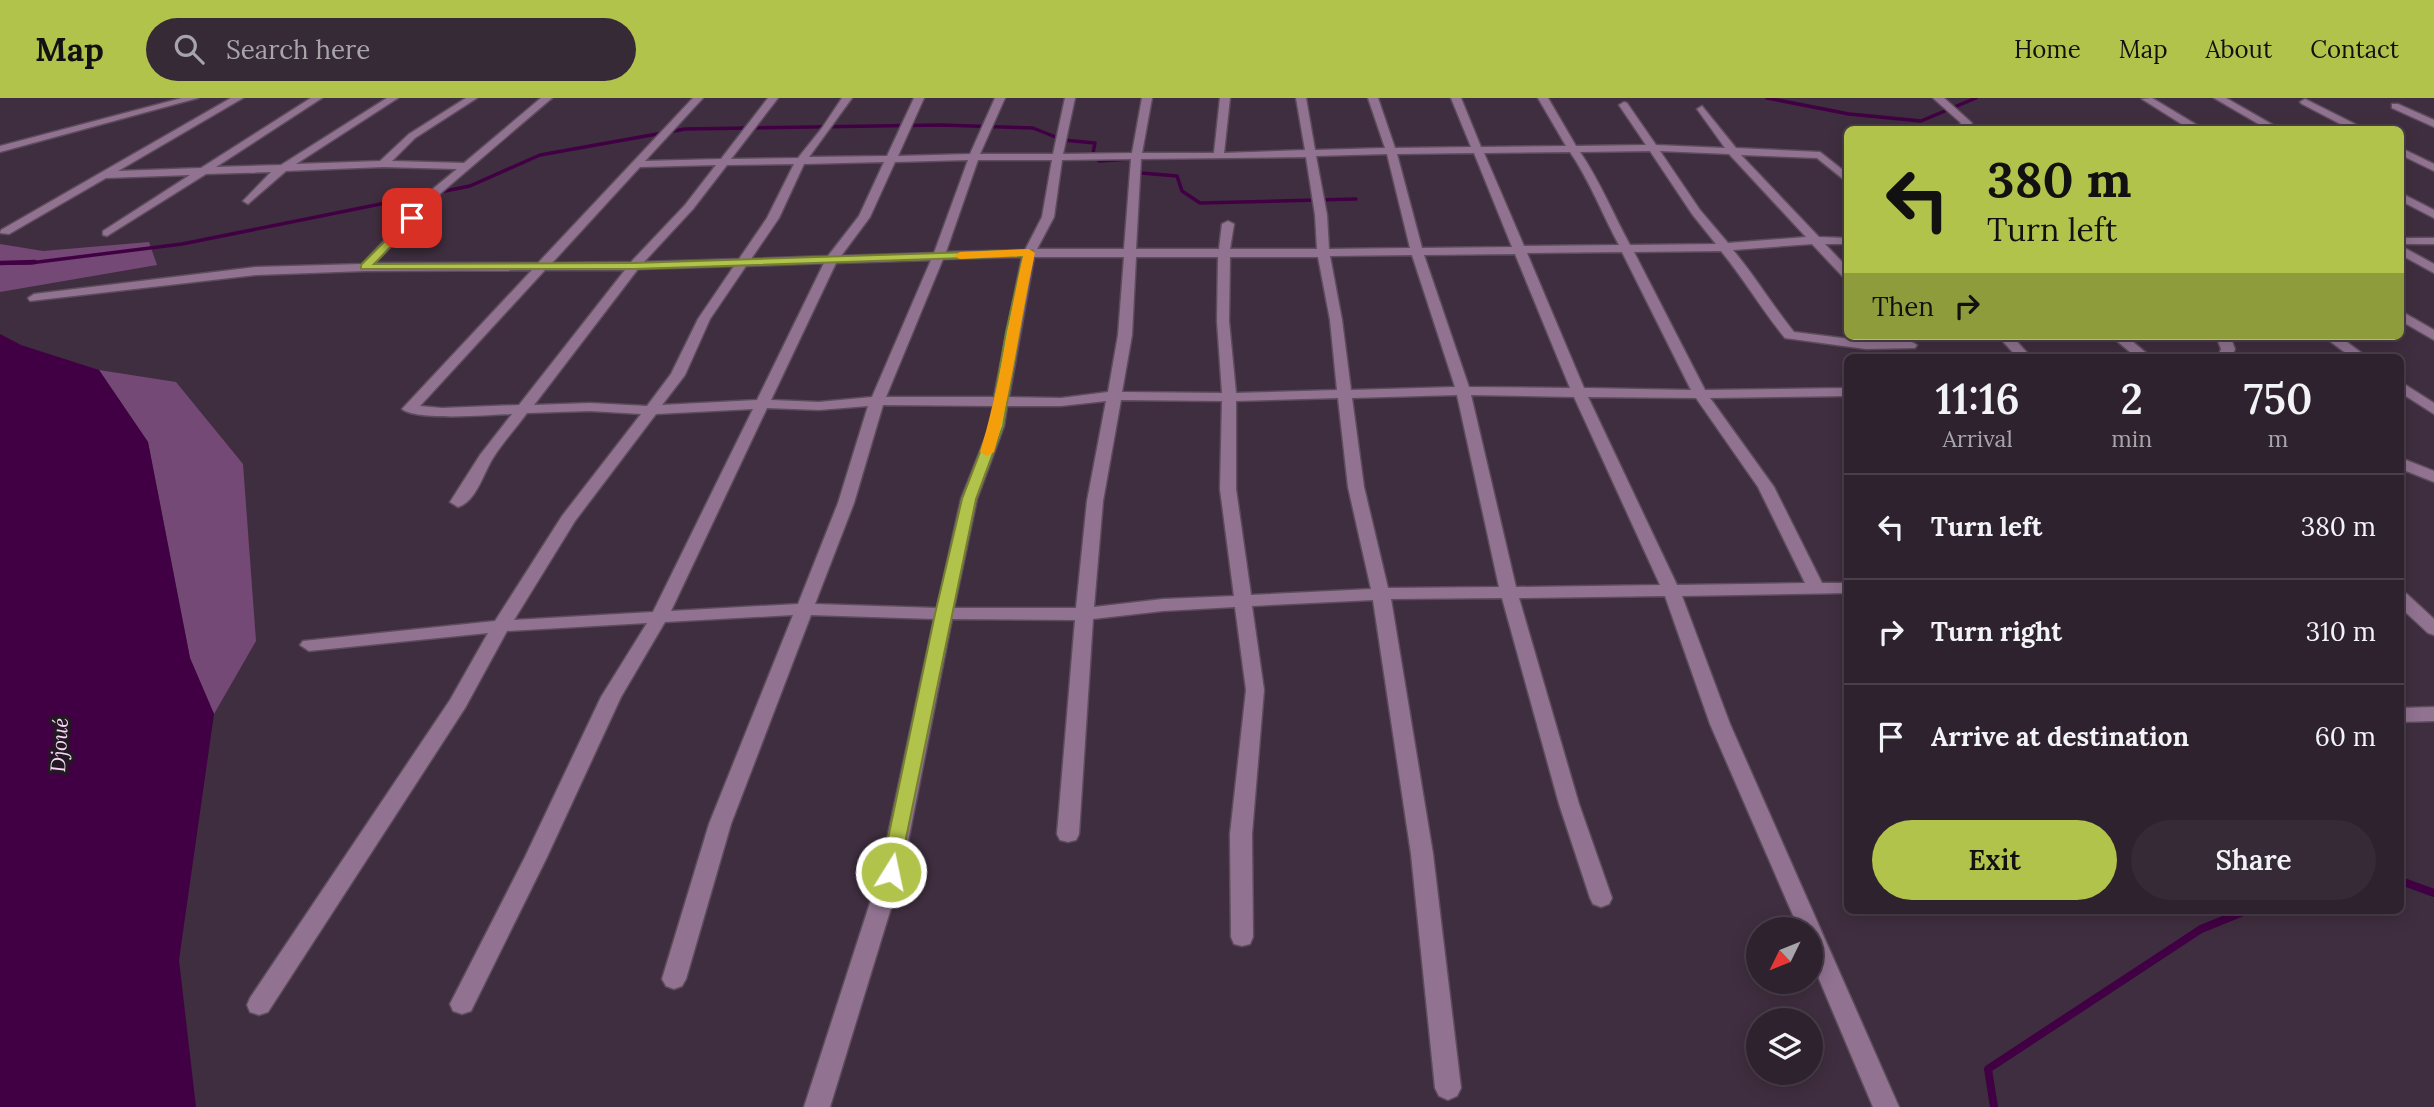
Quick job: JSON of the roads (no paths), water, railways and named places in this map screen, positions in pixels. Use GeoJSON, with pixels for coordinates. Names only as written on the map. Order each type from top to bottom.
{"type":"FeatureCollection","features":[{"type":"Feature","properties":{"kind":"street"},"geometry":{"type":"LineString","coordinates":[[0,149],[192,98]]}},
{"type":"Feature","properties":{"kind":"street"},"geometry":{"type":"LineString","coordinates":[[5,232],[238,98]]}},
{"type":"Feature","properties":{"kind":"street"},"geometry":{"type":"LineString","coordinates":[[107,233],[317,98]]}},
{"type":"Feature","properties":{"kind":"street"},"geometry":{"type":"LineString","coordinates":[[248,201],[274,174],[393,98]]}},
{"type":"Feature","properties":{"kind":"street"},"geometry":{"type":"LineString","coordinates":[[383,164],[412,136],[472,98]]}},
{"type":"Feature","properties":{"kind":"street"},"geometry":{"type":"LineString","coordinates":[[365,267],[438,190],[547,98]]}},
{"type":"Feature","properties":{"kind":"street"},"geometry":{"type":"LineString","coordinates":[[698,98],[409,409],[442,412],[590,407],[652,410],[761,404],[819,406],[877,401],[1061,402],[1113,396],[1229,397],[1463,391],[1700,394],[1844,392]]}},
{"type":"Feature","properties":{"kind":"street"},"geometry":{"type":"LineString","coordinates":[[458,502],[471,485],[485,458],[523,408],[634,266],[689,207],[773,98]]}},
{"type":"Feature","properties":{"kind":"street"},"geometry":{"type":"LineString","coordinates":[[259,1005],[451,714],[501,626],[568,519],[678,375],[704,318],[773,218],[801,160],[827,130],[847,98]]}},
{"type":"Feature","properties":{"kind":"street"},"geometry":{"type":"LineString","coordinates":[[462,1004],[537,857],[611,697],[659,618],[832,259],[864,217],[919,98]]}},
{"type":"Feature","properties":{"kind":"street"},"geometry":{"type":"LineString","coordinates":[[674,979],[720,824],[845,503],[877,401],[938,257],[974,157],[1000,98]]}},
{"type":"Feature","properties":{"kind":"street"},"geometry":{"type":"LineString","coordinates":[[817,1107],[891,872],[969,499],[997,426],[1012,332],[1029,253],[1048,217],[1070,98]]}},
{"type":"Feature","properties":{"kind":"street"},"geometry":{"type":"LineString","coordinates":[[1068,834],[1077,762],[1084,614],[1095,502],[1124,336],[1130,217],[1136,156],[1147,98]]}},
{"type":"Feature","properties":{"kind":"street"},"geometry":{"type":"LineString","coordinates":[[1219,156],[1225,98]]}},
{"type":"Feature","properties":{"kind":"street"},"geometry":{"type":"LineString","coordinates":[[1301,98],[1321,215],[1323,253],[1336,320],[1356,487],[1381,594],[1422,854],[1448,1088]]}},
{"type":"Feature","properties":{"kind":"street"},"geometry":{"type":"LineString","coordinates":[[1373,98],[1391,151],[1417,251],[1463,391],[1509,593],[1569,804],[1601,898]]}},
{"type":"Feature","properties":{"kind":"street"},"geometry":{"type":"LineString","coordinates":[[1456,98],[1579,393],[1672,592],[1720,724],[1805,917]]}},
{"type":"Feature","properties":{"kind":"street"},"geometry":{"type":"LineString","coordinates":[[1543,98],[1593,178],[1600,200],[1662,315],[1700,394],[1766,487],[1816,589]]}},
{"type":"Feature","properties":{"kind":"street"},"geometry":{"type":"LineString","coordinates":[[1938,98],[1967,123],[1964,126]]}},
{"type":"Feature","properties":{"kind":"street"},"geometry":{"type":"LineString","coordinates":[[2219,98],[2270,126]]}},
{"type":"Feature","properties":{"kind":"street"},"geometry":{"type":"LineString","coordinates":[[2147,99],[2192,126]]}},
{"type":"Feature","properties":{"kind":"street"},"geometry":{"type":"LineString","coordinates":[[2305,102],[2352,126]]}},
{"type":"Feature","properties":{"kind":"street"},"geometry":{"type":"LineString","coordinates":[[1624,105],[1696,212],[1726,247],[1790,335],[1866,345],[1910,346]]}},
{"type":"Feature","properties":{"kind":"street"},"geometry":{"type":"LineString","coordinates":[[2395,106],[2434,124]]}},
{"type":"Feature","properties":{"kind":"street"},"geometry":{"type":"LineString","coordinates":[[1702,108],[1733,152],[1844,271]]}},
{"type":"Feature","properties":{"kind":"street"},"geometry":{"type":"LineString","coordinates":[[635,164],[1653,148],[1820,155],[1844,176]]}},
{"type":"Feature","properties":{"kind":"street"},"geometry":{"type":"LineString","coordinates":[[2404,153],[2434,168]]}},
{"type":"Feature","properties":{"kind":"street"},"geometry":{"type":"LineString","coordinates":[[106,175],[383,164],[466,166]]}},
{"type":"Feature","properties":{"kind":"street"},"geometry":{"type":"LineString","coordinates":[[2404,198],[2434,215]]}},
{"type":"Feature","properties":{"kind":"street"},"geometry":{"type":"LineString","coordinates":[[1228,224],[1224,253],[1223,321],[1229,397],[1228,489],[1255,690],[1241,834],[1242,937]]}},
{"type":"Feature","properties":{"kind":"street"},"geometry":{"type":"LineString","coordinates":[[34,298],[256,271],[365,267],[634,266],[1029,253],[1323,253],[1726,247],[1815,240],[1844,241]]}},
{"type":"Feature","properties":{"kind":"street"},"geometry":{"type":"LineString","coordinates":[[2404,241],[2434,241]]}},
{"type":"Feature","properties":{"kind":"street"},"geometry":{"type":"LineString","coordinates":[[2404,252],[2434,269]]}},
{"type":"Feature","properties":{"kind":"street"},"geometry":{"type":"LineString","coordinates":[[2404,317],[2434,335]]}},
{"type":"Feature","properties":{"kind":"street"},"geometry":{"type":"LineString","coordinates":[[2009,340],[2021,354]]}},
{"type":"Feature","properties":{"kind":"street"},"geometry":{"type":"LineString","coordinates":[[2123,340],[2140,354]]}},
{"type":"Feature","properties":{"kind":"street"},"geometry":{"type":"LineString","coordinates":[[2336,340],[2356,354]]}},
{"type":"Feature","properties":{"kind":"street"},"geometry":{"type":"LineString","coordinates":[[2404,388],[2434,410]]}},
{"type":"Feature","properties":{"kind":"street"},"geometry":{"type":"LineString","coordinates":[[2404,464],[2434,477]]}},
{"type":"Feature","properties":{"kind":"street"},"geometry":{"type":"LineString","coordinates":[[309,645],[501,626],[803,609],[943,614],[1084,614],[1163,604],[1381,594],[1844,588]]}},
{"type":"Feature","properties":{"kind":"street"},"geometry":{"type":"LineString","coordinates":[[2404,601],[2434,629]]}},
{"type":"Feature","properties":{"kind":"street"},"geometry":{"type":"LineString","coordinates":[[2404,715],[2434,714]]}},
{"type":"Feature","properties":{"kind":"street"},"geometry":{"type":"LineString","coordinates":[[1824,962],[1886,1107]]}},
{"type":"Feature","properties":{"kind":"water","name":"Djoué"},"geometry":{"type":"Polygon","coordinates":[[[0,334],[21,345],[99,370],[148,442],[190,658],[214,714],[179,960],[196,1107],[0,1107],[0,334]]]}},
{"type":"Feature","properties":{"kind":"waterway"},"geometry":{"type":"LineString","coordinates":[[1767,98],[1849,114],[1921,121],[1976,98]]}},
{"type":"Feature","properties":{"kind":"waterway"},"geometry":{"type":"LineString","coordinates":[[35,262],[0,263],[30,263],[182,244],[470,186],[540,155],[685,129],[941,125],[1033,128],[1063,140],[1095,143],[1093,153],[1099,161],[1130,159]]}},
{"type":"Feature","properties":{"kind":"waterway"},"geometry":{"type":"LineString","coordinates":[[1137,167],[1141,173],[1177,176],[1182,191],[1200,203],[1356,199]]}},
{"type":"Feature","properties":{"kind":"waterway"},"geometry":{"type":"LineString","coordinates":[[2404,882],[2434,893]]}},
{"type":"Feature","properties":{"kind":"waterway"},"geometry":{"type":"LineString","coordinates":[[1994,1107],[1988,1069],[2201,929],[2238,914]]}}]}
